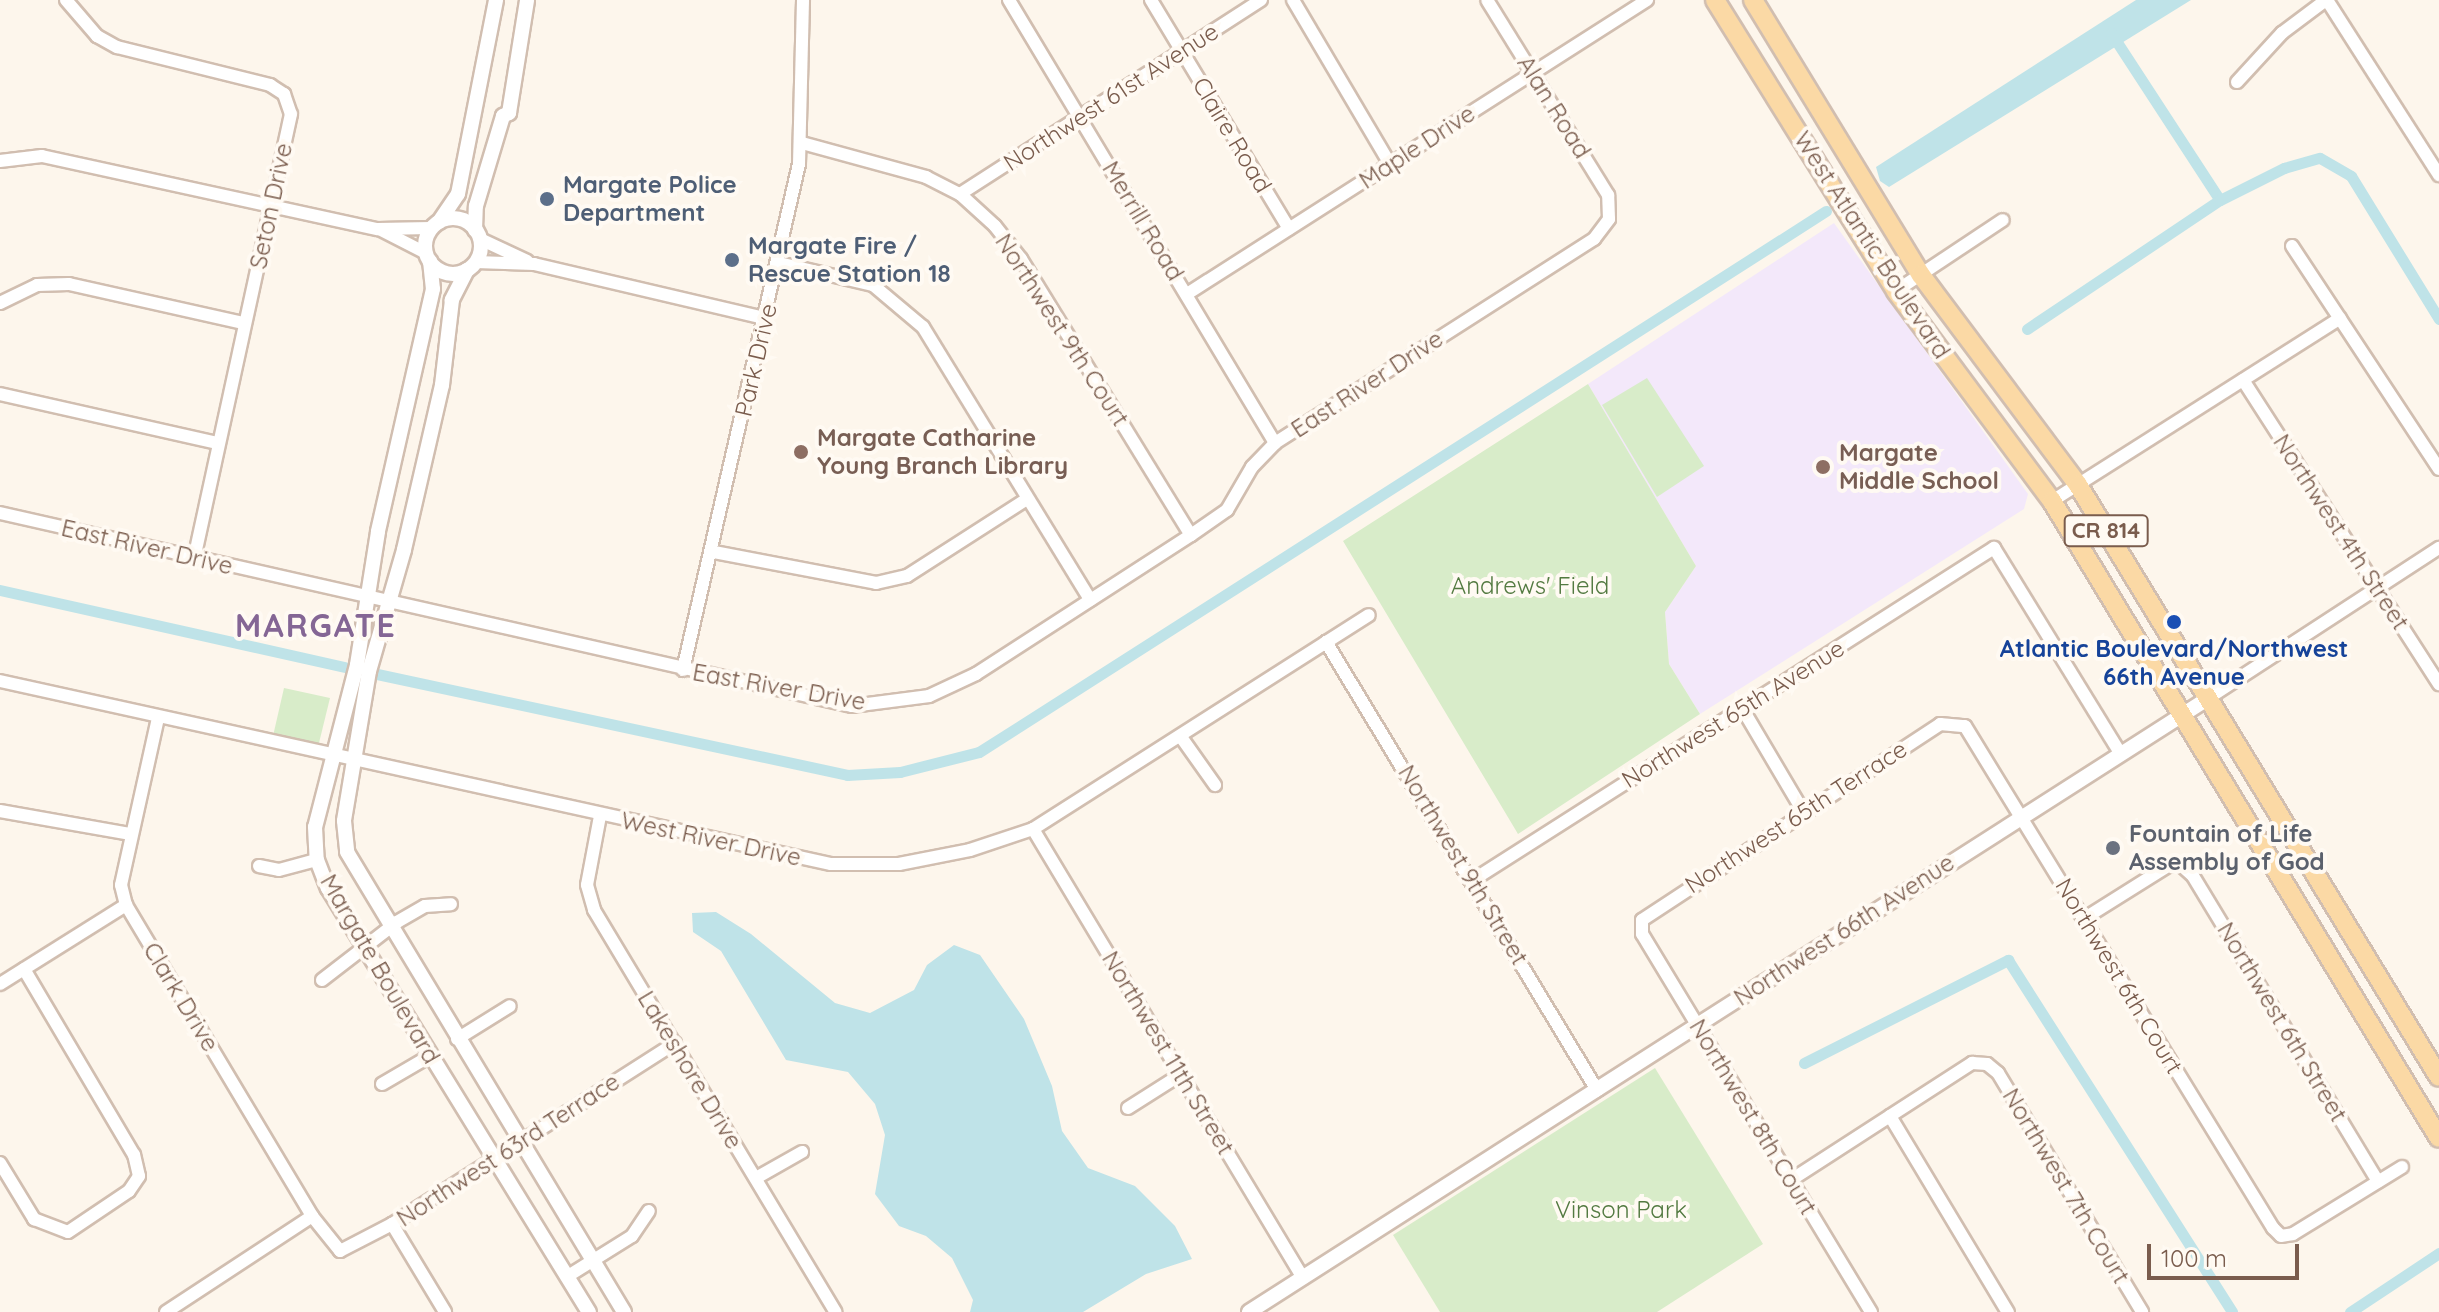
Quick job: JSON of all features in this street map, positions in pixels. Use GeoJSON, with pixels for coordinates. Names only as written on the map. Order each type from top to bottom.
{"type":"FeatureCollection","features":[{"type":"Feature","properties":{"kind":"main road","name":"West Atlantic Boulevard"},"geometry":{"type":"LineString","coordinates":[[1715,0],[1896,291],[2052,501],[2439,1138]]}},
{"type":"Feature","properties":{"kind":"main road","name":"West Atlantic Boulevard"},"geometry":{"type":"LineString","coordinates":[[1753,0],[1921,275],[2078,485],[2439,1077]]}},
{"type":"Feature","properties":{"kind":"street","name":"Seton Drive"},"geometry":{"type":"LineString","coordinates":[[66,0],[97,36],[117,47],[270,85],[284,94],[291,114],[273,208],[244,323],[194,559]]}},
{"type":"Feature","properties":{"kind":"street"},"geometry":{"type":"LineString","coordinates":[[428,257],[435,225],[460,187],[496,0]]}},
{"type":"Feature","properties":{"kind":"street","name":"Park Drive"},"geometry":{"type":"LineString","coordinates":[[683,670],[714,552],[779,263],[802,143],[803,0]]}},
{"type":"Feature","properties":{"kind":"street","name":"Merrill Road"},"geometry":{"type":"LineString","coordinates":[[1009,0],[1275,443]]}},
{"type":"Feature","properties":{"kind":"street","name":"Claire Road"},"geometry":{"type":"LineString","coordinates":[[1151,0],[1289,229]]}},
{"type":"Feature","properties":{"kind":"street","name":"Northwest 61st Avenue"},"geometry":{"type":"LineString","coordinates":[[960,194],[1261,0]]}},
{"type":"Feature","properties":{"kind":"street"},"geometry":{"type":"LineString","coordinates":[[1293,0],[1390,164]]}},
{"type":"Feature","properties":{"kind":"street","name":"Alan Road"},"geometry":{"type":"LineString","coordinates":[[1487,0],[1608,195],[1609,219]]}},
{"type":"Feature","properties":{"kind":"street","name":"Maple Drive"},"geometry":{"type":"LineString","coordinates":[[1187,294],[1647,0]]}},
{"type":"Feature","properties":{"kind":"street"},"geometry":{"type":"LineString","coordinates":[[2237,82],[2282,33],[2326,0],[2439,175]]}},
{"type":"Feature","properties":{"kind":"street"},"geometry":{"type":"LineString","coordinates":[[472,266],[478,234],[476,206],[503,116],[509,113],[525,3]]}},
{"type":"Feature","properties":{"kind":"street","name":"Northwest 9th Court"},"geometry":{"type":"LineString","coordinates":[[802,143],[878,160],[960,194],[1021,259],[1191,535]]}},
{"type":"Feature","properties":{"kind":"street"},"geometry":{"type":"LineString","coordinates":[[0,161],[42,156],[378,229],[435,225],[459,219],[478,234],[534,264]]}},
{"type":"Feature","properties":{"kind":"street","name":"East River Drive"},"geometry":{"type":"LineString","coordinates":[[0,513],[683,670],[852,706],[890,705],[929,696],[976,674],[1191,535],[1227,510],[1252,467],[1275,443],[1594,239],[1609,219]]}},
{"type":"Feature","properties":{"kind":"street"},"geometry":{"type":"LineString","coordinates":[[1896,291],[2003,220]]}},
{"type":"Feature","properties":{"kind":"street"},"geometry":{"type":"LineString","coordinates":[[378,229],[428,257],[451,274],[472,266],[534,264],[765,318]]}},
{"type":"Feature","properties":{"kind":"street"},"geometry":{"type":"LineString","coordinates":[[2292,246],[2439,469]]}},
{"type":"Feature","properties":{"kind":"street","name":"Margate Boulevard"},"geometry":{"type":"LineString","coordinates":[[428,257],[433,289],[367,598],[357,665],[331,755],[315,827],[317,860],[366,950],[493,1161],[589,1312]]}},
{"type":"Feature","properties":{"kind":"street"},"geometry":{"type":"LineString","coordinates":[[779,263],[873,285],[923,327],[1090,600]]}},
{"type":"Feature","properties":{"kind":"street","name":"Margate Boulevard"},"geometry":{"type":"LineString","coordinates":[[472,266],[452,300],[447,362],[369,671],[344,821],[347,852],[390,929],[624,1312]]}},
{"type":"Feature","properties":{"kind":"street"},"geometry":{"type":"LineString","coordinates":[[0,303],[37,285],[69,284],[244,323]]}},
{"type":"Feature","properties":{"kind":"street"},"geometry":{"type":"LineString","coordinates":[[2052,501],[2340,318]]}},
{"type":"Feature","properties":{"kind":"street","name":"Northwest 4th Street"},"geometry":{"type":"LineString","coordinates":[[2243,380],[2439,684]]}},
{"type":"Feature","properties":{"kind":"street"},"geometry":{"type":"LineString","coordinates":[[0,394],[218,443]]}},
{"type":"Feature","properties":{"kind":"street"},"geometry":{"type":"LineString","coordinates":[[714,552],[876,583],[907,576],[1027,499]]}},
{"type":"Feature","properties":{"kind":"street","name":"Northwest 65th Avenue"},"geometry":{"type":"LineString","coordinates":[[1473,880],[1994,548],[2120,753]]}},
{"type":"Feature","properties":{"kind":"street","name":"Northwest 66th Avenue"},"geometry":{"type":"LineString","coordinates":[[1249,1312],[2439,548]]}},
{"type":"Feature","properties":{"kind":"street","name":"West River Drive"},"geometry":{"type":"LineString","coordinates":[[0,681],[600,816],[831,864],[899,864],[970,850],[1033,829],[1369,615]]}},
{"type":"Feature","properties":{"kind":"street","name":"Northwest 9th Street"},"geometry":{"type":"LineString","coordinates":[[1326,642],[1473,880],[1597,1090]]}},
{"type":"Feature","properties":{"kind":"street"},"geometry":{"type":"LineString","coordinates":[[1742,708],[1803,811]]}},
{"type":"Feature","properties":{"kind":"street","name":"Clark Drive"},"geometry":{"type":"LineString","coordinates":[[158,718],[121,885],[126,905],[312,1216],[340,1251]]}},
{"type":"Feature","properties":{"kind":"street","name":"Northwest 65th Terrace"},"geometry":{"type":"LineString","coordinates":[[1642,920],[1803,811],[1940,724],[1953,721]]}},
{"type":"Feature","properties":{"kind":"street","name":"Northwest 6th Court"},"geometry":{"type":"LineString","coordinates":[[1953,721],[1965,726],[2281,1236],[2293,1234],[2378,1181]]}},
{"type":"Feature","properties":{"kind":"street"},"geometry":{"type":"LineString","coordinates":[[1181,737],[1215,785]]}},
{"type":"Feature","properties":{"kind":"street"},"geometry":{"type":"LineString","coordinates":[[0,811],[131,834]]}},
{"type":"Feature","properties":{"kind":"street","name":"Lakeshore Drive"},"geometry":{"type":"LineString","coordinates":[[600,816],[587,885],[594,910],[836,1312]]}},
{"type":"Feature","properties":{"kind":"street","name":"Northwest 11th Street"},"geometry":{"type":"LineString","coordinates":[[1033,829],[1303,1278]]}},
{"type":"Feature","properties":{"kind":"street"},"geometry":{"type":"LineString","coordinates":[[259,866],[279,870],[317,860]]}},
{"type":"Feature","properties":{"kind":"street","name":"Northwest 6th Street"},"geometry":{"type":"LineString","coordinates":[[2085,918],[2168,866],[2182,866],[2193,876],[2378,1181]]}},
{"type":"Feature","properties":{"kind":"street"},"geometry":{"type":"LineString","coordinates":[[322,980],[425,906],[451,904]]}},
{"type":"Feature","properties":{"kind":"street"},"geometry":{"type":"LineString","coordinates":[[0,984],[126,905]]}},
{"type":"Feature","properties":{"kind":"street","name":"Northwest 8th Court"},"geometry":{"type":"LineString","coordinates":[[1642,920],[1642,934],[1871,1312]]}},
{"type":"Feature","properties":{"kind":"street"},"geometry":{"type":"LineString","coordinates":[[0,1163],[34,1219],[52,1230],[68,1232],[129,1191],[139,1176],[134,1155],[24,969]]}},
{"type":"Feature","properties":{"kind":"street"},"geometry":{"type":"LineString","coordinates":[[457,1039],[510,1006]]}},
{"type":"Feature","properties":{"kind":"street","name":"Northwest 63rd Terrace"},"geometry":{"type":"LineString","coordinates":[[340,1251],[392,1224],[675,1043]]}},
{"type":"Feature","properties":{"kind":"street"},"geometry":{"type":"LineString","coordinates":[[382,1084],[430,1056]]}},
{"type":"Feature","properties":{"kind":"street","name":"Northwest 7th Court"},"geometry":{"type":"LineString","coordinates":[[1890,1116],[1972,1063],[1987,1064],[1998,1073],[2142,1312]]}},
{"type":"Feature","properties":{"kind":"street"},"geometry":{"type":"LineString","coordinates":[[1128,1108],[1180,1075]]}},
{"type":"Feature","properties":{"kind":"street"},"geometry":{"type":"LineString","coordinates":[[1791,1180],[1890,1116],[2008,1312]]}},
{"type":"Feature","properties":{"kind":"street"},"geometry":{"type":"LineString","coordinates":[[756,1178],[802,1152]]}},
{"type":"Feature","properties":{"kind":"street"},"geometry":{"type":"LineString","coordinates":[[2378,1181],[2402,1167]]}},
{"type":"Feature","properties":{"kind":"street"},"geometry":{"type":"LineString","coordinates":[[568,1276],[632,1236],[649,1211]]}},
{"type":"Feature","properties":{"kind":"street"},"geometry":{"type":"LineString","coordinates":[[166,1312],[312,1216]]}},
{"type":"Feature","properties":{"kind":"street"},"geometry":{"type":"LineString","coordinates":[[392,1224],[445,1312]]}},
{"type":"Feature","properties":{"kind":"shaded area","name":"Margate Middle School"},"geometry":{"type":"Polygon","coordinates":[[[1834,223],[2028,494],[2024,509],[1700,714],[1669,664],[1665,612],[1696,566],[1588,384],[1834,223]]]}},
{"type":"Feature","properties":{"kind":"green space"},"geometry":{"type":"Polygon","coordinates":[[[1647,378],[1704,466],[1657,497],[1602,405],[1647,378]]]}},
{"type":"Feature","properties":{"kind":"green space","name":"Andrews' Field"},"geometry":{"type":"Polygon","coordinates":[[[1588,384],[1696,566],[1665,612],[1669,664],[1700,714],[1518,834],[1343,541],[1588,384]]]}},
{"type":"Feature","properties":{"kind":"green space"},"geometry":{"type":"Polygon","coordinates":[[[284,688],[330,698],[318,747],[273,736],[284,688]]]}},
{"type":"Feature","properties":{"kind":"green space","name":"Vinson Park"},"geometry":{"type":"Polygon","coordinates":[[[1655,1068],[1763,1244],[1657,1312],[1440,1312],[1393,1235],[1655,1068]]]}},
{"type":"Feature","properties":{"kind":"water"},"geometry":{"type":"Polygon","coordinates":[[[2136,0],[2191,0],[1889,187],[1880,181],[1876,167],[2136,0]]]}},
{"type":"Feature","properties":{"kind":"water"},"geometry":{"type":"Polygon","coordinates":[[[716,912],[751,934],[835,1003],[870,1013],[914,990],[927,965],[954,945],[980,955],[1024,1019],[1052,1086],[1062,1131],[1088,1168],[1135,1186],[1175,1226],[1192,1259],[1146,1274],[1083,1312],[970,1312],[973,1300],[952,1258],[926,1236],[899,1226],[875,1194],[885,1135],[875,1104],[848,1072],[786,1060],[721,951],[693,932],[692,913],[716,912]]]}},
{"type":"Feature","properties":{"kind":"waterway"},"geometry":{"type":"LineString","coordinates":[[2111,33],[2220,200]]}},
{"type":"Feature","properties":{"kind":"waterway"},"geometry":{"type":"LineString","coordinates":[[2027,329],[2220,200],[2284,168],[2320,158],[2351,176],[2439,319]]}},
{"type":"Feature","properties":{"kind":"waterway"},"geometry":{"type":"LineString","coordinates":[[377,674],[847,775],[900,772],[979,752],[1826,211]]}},
{"type":"Feature","properties":{"kind":"waterway"},"geometry":{"type":"LineString","coordinates":[[0,590],[345,667]]}},
{"type":"Feature","properties":{"kind":"waterway"},"geometry":{"type":"LineString","coordinates":[[1804,1063],[2008,960],[2232,1312]]}},
{"type":"Feature","properties":{"kind":"waterway"},"geometry":{"type":"LineString","coordinates":[[2350,1312],[2439,1253]]}},
{"type":"Feature","properties":{"kind":"place","name":"Margate Police Department"},"geometry":{"type":"Point","coordinates":[547,199]}},
{"type":"Feature","properties":{"kind":"place","name":"Margate Fire / Rescue Station 18"},"geometry":{"type":"Point","coordinates":[732,260]}},
{"type":"Feature","properties":{"kind":"place","name":"Margate Catharine Young Branch Library"},"geometry":{"type":"Point","coordinates":[801,452]}},
{"type":"Feature","properties":{"kind":"place","name":"Margate Middle School"},"geometry":{"type":"Point","coordinates":[1823,467]}},
{"type":"Feature","properties":{"kind":"place","name":"Atlantic Boulevard/Northwest 66th Avenue"},"geometry":{"type":"Point","coordinates":[2174,622]}},
{"type":"Feature","properties":{"kind":"place","name":"Fountain of Life Assembly of God"},"geometry":{"type":"Point","coordinates":[2113,848]}},
{"type":"Feature","properties":{"kind":"district","name":"MARGATE"},"geometry":{"type":"Point","coordinates":[316,625]}}]}
